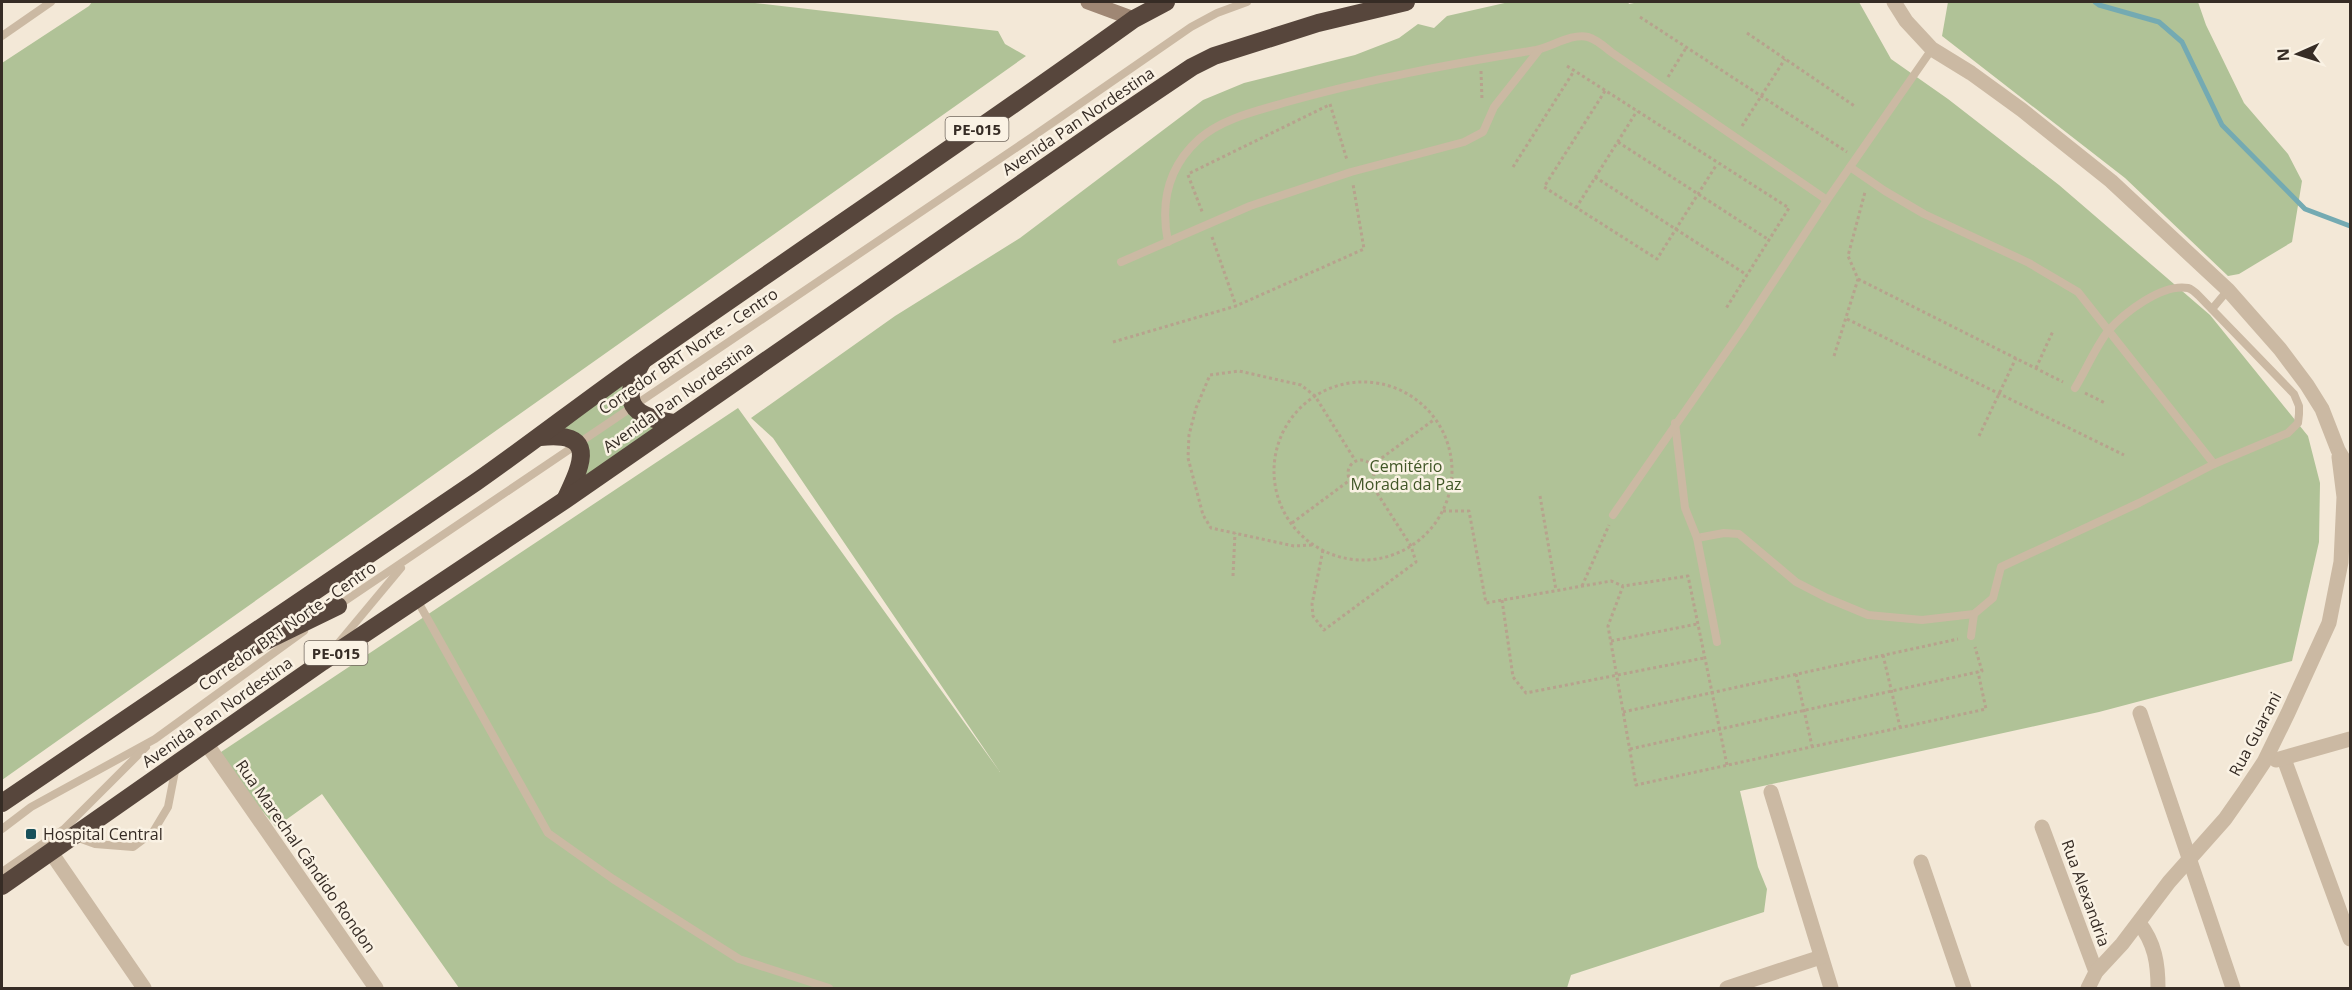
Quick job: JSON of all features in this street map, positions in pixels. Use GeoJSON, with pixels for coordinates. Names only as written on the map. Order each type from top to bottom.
{"type":"FeatureCollection","features":[{"type":"Feature","properties":{"kind":"highway","name":"PE-015"},"geometry":{"type":"LineString","coordinates":[[2,803],[540,437],[643,360],[912,176],[1134,19],[1166,2]]}},
{"type":"Feature","properties":{"kind":"highway","name":"Avenida Pan Nordestina"},"geometry":{"type":"LineString","coordinates":[[2,886],[322,662],[566,500],[673,423],[1102,127],[1192,68],[1214,56],[1268,38],[1406,2]]}},
{"type":"Feature","properties":{"kind":"highway"},"geometry":{"type":"LineString","coordinates":[[643,360],[631,386],[630,393],[634,406],[640,414],[654,420],[673,423]]}},
{"type":"Feature","properties":{"kind":"highway"},"geometry":{"type":"LineString","coordinates":[[540,437],[569,436],[578,444],[582,454],[566,500]]}},
{"type":"Feature","properties":{"kind":"highway"},"geometry":{"type":"LineString","coordinates":[[182,681],[338,606]]}},
{"type":"Feature","properties":{"kind":"street"},"geometry":{"type":"LineString","coordinates":[[1088,2],[1134,19]]}},
{"type":"Feature","properties":{"kind":"street"},"geometry":{"type":"LineString","coordinates":[[1894,2],[1906,21],[1932,49],[1971,73],[2022,110],[2111,181],[2228,290],[2280,349],[2307,385],[2322,409],[2338,450],[2350,470]]}},
{"type":"Feature","properties":{"kind":"street","name":"Rua Guarani"},"geometry":{"type":"LineString","coordinates":[[2088,988],[2096,972],[2139,923],[2169,882],[2225,819],[2264,762],[2329,623],[2341,562],[2344,497],[2338,450]]}},
{"type":"Feature","properties":{"kind":"street"},"geometry":{"type":"LineString","coordinates":[[2140,713],[2233,988]]}},
{"type":"Feature","properties":{"kind":"street"},"geometry":{"type":"LineString","coordinates":[[2264,762],[2284,759],[2350,739]]}},
{"type":"Feature","properties":{"kind":"street","name":"Rua Marechal Cândido Rondon"},"geometry":{"type":"LineString","coordinates":[[206,743],[376,988]]}},
{"type":"Feature","properties":{"kind":"street"},"geometry":{"type":"LineString","coordinates":[[2284,759],[2350,939]]}},
{"type":"Feature","properties":{"kind":"street"},"geometry":{"type":"LineString","coordinates":[[1771,792],[1831,988]]}},
{"type":"Feature","properties":{"kind":"street","name":"Rua Alexandria"},"geometry":{"type":"LineString","coordinates":[[2042,828],[2096,972]]}},
{"type":"Feature","properties":{"kind":"street"},"geometry":{"type":"LineString","coordinates":[[50,851],[144,988]]}},
{"type":"Feature","properties":{"kind":"street"},"geometry":{"type":"LineString","coordinates":[[1921,862],[1964,988]]}},
{"type":"Feature","properties":{"kind":"street"},"geometry":{"type":"LineString","coordinates":[[2139,923],[2149,935],[2154,948],[2158,988]]}},
{"type":"Feature","properties":{"kind":"street"},"geometry":{"type":"LineString","coordinates":[[1727,988],[1821,957]]}},
{"type":"Feature","properties":{"kind":"lane"},"geometry":{"type":"LineString","coordinates":[[2,36],[51,2]]}},
{"type":"Feature","properties":{"kind":"lane","name":"Corredor BRT Norte - Centro"},"geometry":{"type":"LineString","coordinates":[[2,829],[31,807],[155,739],[338,606],[1191,27],[1217,13],[1247,2]]}},
{"type":"Feature","properties":{"kind":"lane"},"geometry":{"type":"LineString","coordinates":[[1168,242],[1164,218],[1174,170],[1200,139],[1217,127],[1245,115],[1324,91],[1480,58],[1539,50],[1562,41],[1588,37],[1827,200]]}},
{"type":"Feature","properties":{"kind":"lane"},"geometry":{"type":"LineString","coordinates":[[1613,515],[1932,49]]}},
{"type":"Feature","properties":{"kind":"lane"},"geometry":{"type":"LineString","coordinates":[[1121,262],[1250,206],[1351,172],[1456,144],[1483,132],[1494,106],[1539,50]]}},
{"type":"Feature","properties":{"kind":"lane"},"geometry":{"type":"LineString","coordinates":[[1850,167],[1924,214],[2029,263],[2078,292],[2214,464]]}},
{"type":"Feature","properties":{"kind":"lane"},"geometry":{"type":"LineString","coordinates":[[1697,538],[1724,533],[1739,534],[1796,582],[1868,615],[1922,620],[1974,614],[1993,598],[2001,567],[2139,503],[2214,464],[2288,433],[2298,423],[2299,406],[2294,394],[2189,288],[2175,288],[2140,303],[2108,332],[2075,388]]}},
{"type":"Feature","properties":{"kind":"lane"},"geometry":{"type":"LineString","coordinates":[[2212,309],[2228,290]]}},
{"type":"Feature","properties":{"kind":"lane"},"geometry":{"type":"LineString","coordinates":[[1675,423],[1685,508],[1697,538],[1717,642]]}},
{"type":"Feature","properties":{"kind":"lane"},"geometry":{"type":"LineString","coordinates":[[322,662],[408,559]]}},
{"type":"Feature","properties":{"kind":"lane"},"geometry":{"type":"LineString","coordinates":[[417,600],[548,833],[613,879],[739,959],[829,988]]}},
{"type":"Feature","properties":{"kind":"lane"},"geometry":{"type":"LineString","coordinates":[[1971,636],[1974,614]]}},
{"type":"Feature","properties":{"kind":"lane","name":"Corredor BRT Norte - Centro"},"geometry":{"type":"LineString","coordinates":[[2,872],[64,829],[155,739]]}},
{"type":"Feature","properties":{"kind":"lane"},"geometry":{"type":"LineString","coordinates":[[72,836],[95,844],[133,847],[153,832],[168,807],[176,764]]}},
{"type":"Feature","properties":{"kind":"path"},"geometry":{"type":"LineString","coordinates":[[1640,17],[1857,157]]}},
{"type":"Feature","properties":{"kind":"path"},"geometry":{"type":"LineString","coordinates":[[1747,33],[1856,107]]}},
{"type":"Feature","properties":{"kind":"path"},"geometry":{"type":"LineString","coordinates":[[1663,84],[1686,48]]}},
{"type":"Feature","properties":{"kind":"path"},"geometry":{"type":"LineString","coordinates":[[1480,58],[1483,132]]}},
{"type":"Feature","properties":{"kind":"path"},"geometry":{"type":"LineString","coordinates":[[1737,132],[1785,59]]}},
{"type":"Feature","properties":{"kind":"path"},"geometry":{"type":"LineString","coordinates":[[1567,66],[1789,208],[1725,310]]}},
{"type":"Feature","properties":{"kind":"path"},"geometry":{"type":"LineString","coordinates":[[1513,166],[1574,71]]}},
{"type":"Feature","properties":{"kind":"path"},"geometry":{"type":"LineString","coordinates":[[1605,91],[1544,187],[1657,260],[1718,163]]}},
{"type":"Feature","properties":{"kind":"path"},"geometry":{"type":"LineString","coordinates":[[1174,170],[1187,174],[1331,105]]}},
{"type":"Feature","properties":{"kind":"path"},"geometry":{"type":"LineString","coordinates":[[1576,208],[1637,111]]}},
{"type":"Feature","properties":{"kind":"path"},"geometry":{"type":"LineString","coordinates":[[1617,142],[1769,240]]}},
{"type":"Feature","properties":{"kind":"path"},"geometry":{"type":"LineString","coordinates":[[1595,177],[1748,275]]}},
{"type":"Feature","properties":{"kind":"path"},"geometry":{"type":"LineString","coordinates":[[1834,356],[1858,279],[1848,256],[1868,180]]}},
{"type":"Feature","properties":{"kind":"path"},"geometry":{"type":"LineString","coordinates":[[1113,342],[1236,306],[1364,249]]}},
{"type":"Feature","properties":{"kind":"path"},"geometry":{"type":"LineString","coordinates":[[1858,279],[2104,402]]}},
{"type":"Feature","properties":{"kind":"path"},"geometry":{"type":"LineString","coordinates":[[1847,319],[2124,455]]}},
{"type":"Feature","properties":{"kind":"path"},"geometry":{"type":"LineString","coordinates":[[2036,368],[2053,331]]}},
{"type":"Feature","properties":{"kind":"path"},"geometry":{"type":"LineString","coordinates":[[1980,436],[2016,358]]}},
{"type":"Feature","properties":{"kind":"path"},"geometry":{"type":"LineString","coordinates":[[1314,545],[1294,546],[1210,528],[1203,515],[1188,458],[1189,435],[1196,408],[1210,375],[1239,371],[1301,385],[1315,396],[1355,460]]}},
{"type":"Feature","properties":{"kind":"path"},"geometry":{"type":"LineString","coordinates":[[1346,383],[1379,383],[1411,395],[1435,419],[1446,440],[1452,464],[1450,488],[1443,510],[1429,530],[1411,546],[1392,555],[1372,559],[1352,559],[1314,545],[1292,523],[1277,491],[1276,455],[1289,422],[1315,396],[1346,383]]}},
{"type":"Feature","properties":{"kind":"path"},"geometry":{"type":"LineString","coordinates":[[1372,465],[1435,419]]}},
{"type":"Feature","properties":{"kind":"path"},"geometry":{"type":"LineString","coordinates":[[1361,459],[1372,465],[1374,477],[1370,482],[1363,486],[1356,485],[1350,480],[1347,473],[1349,466],[1355,460],[1361,459]]}},
{"type":"Feature","properties":{"kind":"path"},"geometry":{"type":"LineString","coordinates":[[1292,523],[1350,480]]}},
{"type":"Feature","properties":{"kind":"path"},"geometry":{"type":"LineString","coordinates":[[1323,550],[1312,604],[1313,616],[1324,630],[1416,562],[1411,546],[1370,482]]}},
{"type":"Feature","properties":{"kind":"path"},"geometry":{"type":"LineString","coordinates":[[1540,496],[1556,590]]}},
{"type":"Feature","properties":{"kind":"path"},"geometry":{"type":"LineString","coordinates":[[1443,510],[1469,511],[1486,603],[1611,581],[1623,586],[1688,576],[1727,765]]}},
{"type":"Feature","properties":{"kind":"path"},"geometry":{"type":"LineString","coordinates":[[1582,586],[1613,515]]}},
{"type":"Feature","properties":{"kind":"path"},"geometry":{"type":"LineString","coordinates":[[1233,576],[1235,533]]}},
{"type":"Feature","properties":{"kind":"path"},"geometry":{"type":"LineString","coordinates":[[1623,586],[1608,626],[1636,785],[1986,709],[1978,672]]}},
{"type":"Feature","properties":{"kind":"path"},"geometry":{"type":"LineString","coordinates":[[1502,600],[1513,677],[1526,693],[1705,658]]}},
{"type":"Feature","properties":{"kind":"path"},"geometry":{"type":"LineString","coordinates":[[1611,641],[1698,624]]}},
{"type":"Feature","properties":{"kind":"path"},"geometry":{"type":"LineString","coordinates":[[1623,712],[1971,636],[1982,671],[1629,749]]}},
{"type":"Feature","properties":{"kind":"path"},"geometry":{"type":"LineString","coordinates":[[1883,655],[1900,728]]}},
{"type":"Feature","properties":{"kind":"path"},"geometry":{"type":"LineString","coordinates":[[1796,674],[1812,746]]}},
{"type":"Feature","properties":{"kind":"green space"},"geometry":{"type":"Polygon","coordinates":[[[92,2],[746,2],[998,31],[1005,44],[1026,56],[2,780],[2,63],[92,2]]]}},
{"type":"Feature","properties":{"kind":"green space","name":"Cemitério Morada da Paz"},"geometry":{"type":"Polygon","coordinates":[[[1509,2],[1628,2],[1629,4],[1639,2],[1859,2],[1891,59],[1948,99],[2059,185],[2210,315],[2308,436],[2320,483],[2319,542],[2292,661],[2099,712],[1740,791],[1758,867],[1767,889],[1764,912],[1571,975],[1567,988],[459,988],[322,794],[276,827],[215,756],[738,408],[1000,772],[773,438],[751,418],[895,316],[1020,238],[1203,100],[1244,83],[1355,55],[1399,38],[1418,24],[1434,28],[1447,16],[1509,2]]]}},
{"type":"Feature","properties":{"kind":"green space"},"geometry":{"type":"Polygon","coordinates":[[[1948,2],[2198,2],[2206,25],[2244,103],[2288,154],[2302,181],[2292,242],[2239,274],[2228,276],[2125,178],[1942,36],[1948,2]]]}},
{"type":"Feature","properties":{"kind":"green space"},"geometry":{"type":"Polygon","coordinates":[[[643,360],[634,406],[673,423],[565,500],[577,476],[569,437],[540,437],[643,360]]]}},
{"type":"Feature","properties":{"kind":"waterway"},"geometry":{"type":"LineString","coordinates":[[2095,2],[2159,22],[2182,42],[2222,125],[2305,209],[2350,226]]}},
{"type":"Feature","properties":{"kind":"place","name":"Hospital Central"},"geometry":{"type":"Point","coordinates":[31,834]}}]}
